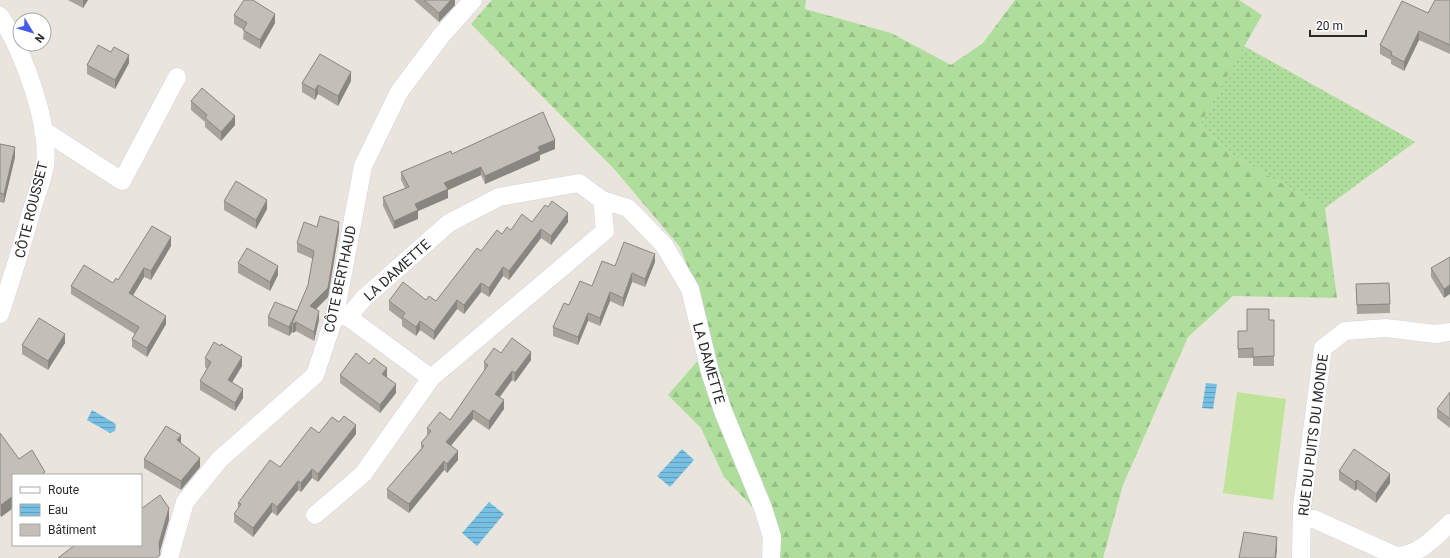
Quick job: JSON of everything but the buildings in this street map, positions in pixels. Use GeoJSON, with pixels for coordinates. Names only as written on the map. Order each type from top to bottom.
{"type":"FeatureCollection","features":[{"type":"Feature","properties":{"kind":"street","name":"CÔTE BERTHAUD"},"geometry":{"type":"LineString","coordinates":[[169,558],[185,502],[220,459],[315,375],[342,316],[363,166],[399,92],[441,36],[473,0]]}},
{"type":"Feature","properties":{"kind":"street","name":"CÔTE ROUSSET"},"geometry":{"type":"LineString","coordinates":[[0,16],[7,27],[33,87],[43,130],[45,165],[16,266],[0,314]]}},
{"type":"Feature","properties":{"kind":"street"},"geometry":{"type":"LineString","coordinates":[[43,130],[122,181],[177,77]]}},
{"type":"Feature","properties":{"kind":"street","name":"LA DAMETTE"},"geometry":{"type":"LineString","coordinates":[[342,316],[450,224],[499,197],[579,183],[602,200],[628,208],[664,246],[690,289],[710,372],[763,508],[772,537],[771,558]]}},
{"type":"Feature","properties":{"kind":"street"},"geometry":{"type":"LineString","coordinates":[[315,515],[363,474],[431,378],[605,231],[602,200]]}},
{"type":"Feature","properties":{"kind":"street"},"geometry":{"type":"LineString","coordinates":[[342,316],[431,378]]}},
{"type":"Feature","properties":{"kind":"street","name":"RUE DU PUITS DU MONDE"},"geometry":{"type":"LineString","coordinates":[[1301,558],[1302,507],[1323,348],[1345,331],[1386,328],[1435,334],[1450,332]]}},
{"type":"Feature","properties":{"kind":"street"},"geometry":{"type":"LineString","coordinates":[[1302,519],[1314,519],[1396,556],[1404,556],[1419,550],[1450,522]]}},
{"type":"Feature","properties":{"kind":"green space"},"geometry":{"type":"Polygon","coordinates":[[[492,0],[806,0],[805,9],[891,33],[951,65],[983,43],[1015,0],[1239,0],[1262,15],[1200,125],[1231,154],[1325,208],[1337,298],[1233,296],[1188,337],[1123,485],[1103,558],[775,558],[775,531],[724,477],[701,428],[668,395],[707,350],[697,290],[680,247],[615,170],[471,24],[492,0]]]}},
{"type":"Feature","properties":{"kind":"green space"},"geometry":{"type":"Polygon","coordinates":[[[1244,46],[1415,142],[1325,208],[1231,154],[1200,125],[1244,46]]]}},
{"type":"Feature","properties":{"kind":"green space"},"geometry":{"type":"Polygon","coordinates":[[[1237,392],[1286,399],[1273,500],[1223,493],[1237,392]]]}},
{"type":"Feature","properties":{"kind":"water"},"geometry":{"type":"Polygon","coordinates":[[[1206,383],[1217,384],[1213,409],[1202,408],[1206,383]]]}},
{"type":"Feature","properties":{"kind":"water"},"geometry":{"type":"Polygon","coordinates":[[[92,410],[116,424],[115,431],[110,433],[87,420],[92,410]]]}},
{"type":"Feature","properties":{"kind":"water"},"geometry":{"type":"Polygon","coordinates":[[[682,449],[694,460],[670,487],[657,476],[682,449]]]}},
{"type":"Feature","properties":{"kind":"water"},"geometry":{"type":"Polygon","coordinates":[[[489,502],[504,514],[477,546],[462,533],[489,502]]]}}]}
